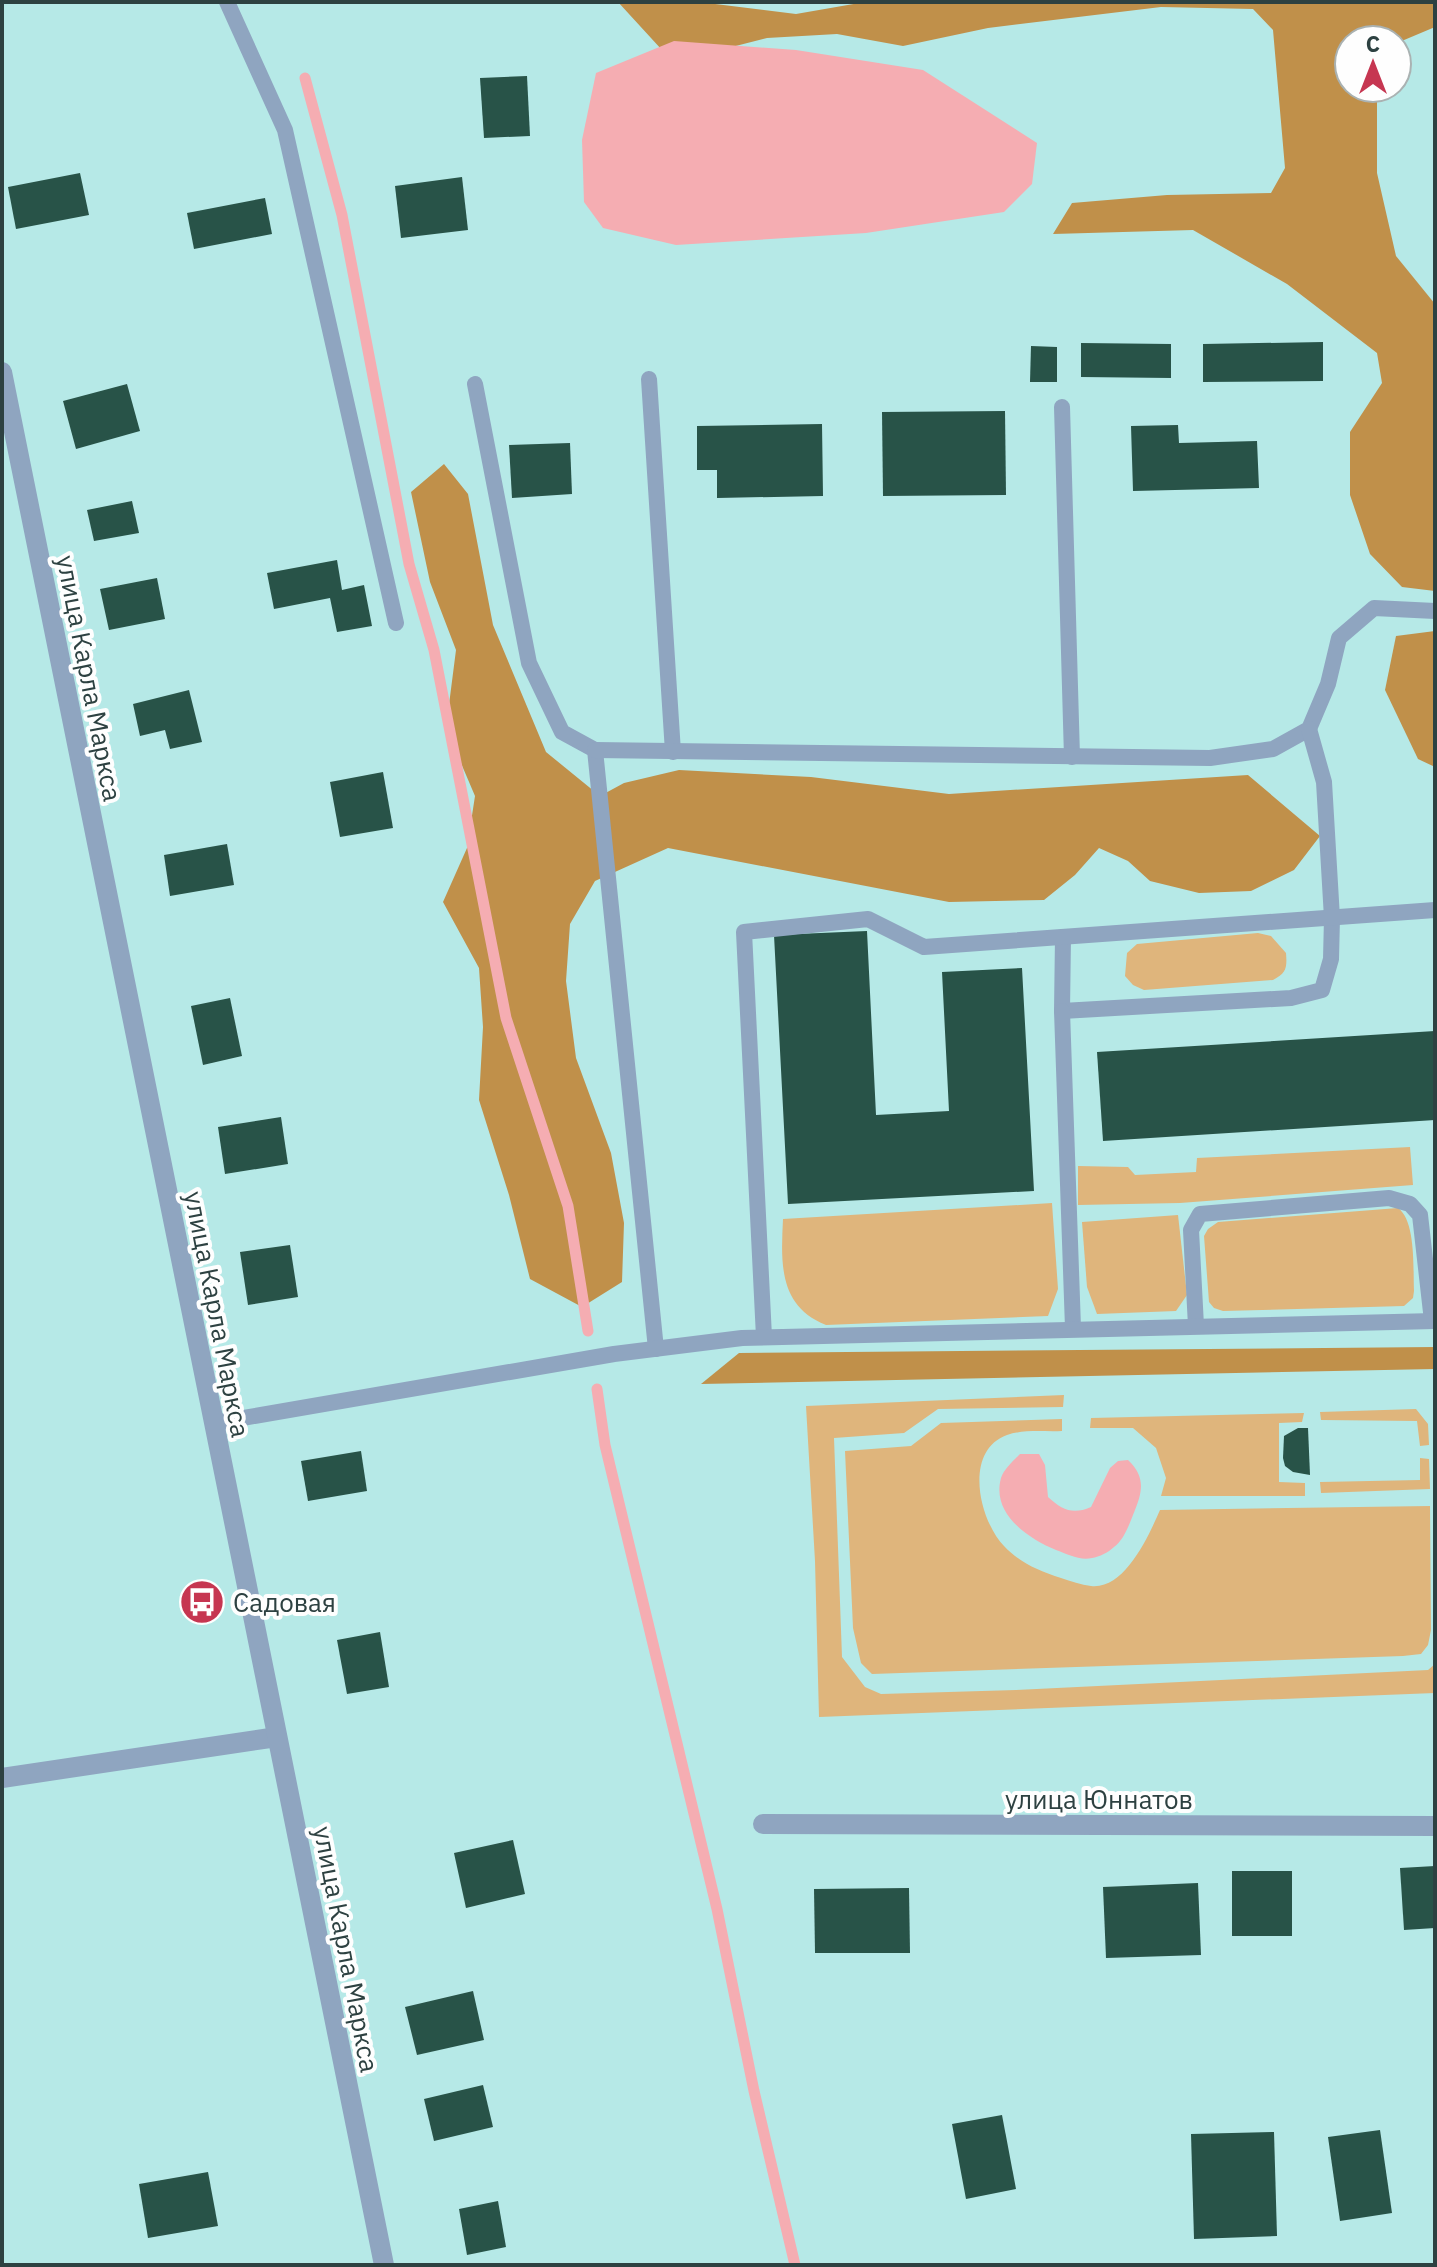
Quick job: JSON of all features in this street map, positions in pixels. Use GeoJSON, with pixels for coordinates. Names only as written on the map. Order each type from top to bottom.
{"type":"FeatureCollection","features":[{"type":"Feature","properties":{"kind":"street","name":"улица Карла Маркса"},"geometry":{"type":"LineString","coordinates":[[2,372],[384,2265]]}},
{"type":"Feature","properties":{"kind":"street"},"geometry":{"type":"LineString","coordinates":[[2,1778],[277,1737]]}},
{"type":"Feature","properties":{"kind":"street","name":"улица Юннатов"},"geometry":{"type":"LineString","coordinates":[[763,1824],[1435,1826]]}},
{"type":"Feature","properties":{"kind":"lane"},"geometry":{"type":"LineString","coordinates":[[227,2],[285,130],[396,623]]}},
{"type":"Feature","properties":{"kind":"lane"},"geometry":{"type":"LineString","coordinates":[[649,379],[673,752]]}},
{"type":"Feature","properties":{"kind":"lane"},"geometry":{"type":"LineString","coordinates":[[475,384],[529,663],[562,732],[595,750],[1210,758],[1273,749],[1309,729],[1328,684],[1339,638],[1374,608],[1435,611]]}},
{"type":"Feature","properties":{"kind":"lane"},"geometry":{"type":"LineString","coordinates":[[1062,407],[1072,757]]}},
{"type":"Feature","properties":{"kind":"lane"},"geometry":{"type":"LineString","coordinates":[[1062,1011],[1291,998],[1322,990],[1331,959],[1332,918],[1324,782],[1309,729]]}},
{"type":"Feature","properties":{"kind":"lane"},"geometry":{"type":"LineString","coordinates":[[595,750],[656,1349]]}},
{"type":"Feature","properties":{"kind":"lane"},"geometry":{"type":"LineString","coordinates":[[764,1337],[744,932],[868,919],[924,947],[1435,910]]}},
{"type":"Feature","properties":{"kind":"lane"},"geometry":{"type":"LineString","coordinates":[[1063,937],[1062,1011],[1073,1328]]}},
{"type":"Feature","properties":{"kind":"lane"},"geometry":{"type":"LineString","coordinates":[[214,1423],[656,1349],[764,1337],[1433,1321],[1420,1215],[1410,1204],[1389,1198],[1200,1214],[1191,1230],[1196,1326]]}},
{"type":"Feature","properties":{"kind":"shaded area"},"geometry":{"type":"Polygon","coordinates":[[[618,2],[699,2],[796,14],[865,2],[1435,2],[1435,27],[1413,36],[1413,24],[1333,24],[1333,104],[1377,104],[1377,173],[1396,256],[1435,304],[1435,591],[1402,587],[1370,554],[1350,495],[1350,432],[1382,383],[1377,353],[1287,284],[1193,230],[1053,234],[1072,203],[1167,195],[1271,193],[1285,168],[1273,30],[1253,9],[1161,7],[988,28],[903,46],[837,34],[767,38],[673,62],[618,2]]]}},
{"type":"Feature","properties":{"kind":"shaded area"},"geometry":{"type":"Polygon","coordinates":[[[674,41],[796,50],[923,70],[1037,143],[1032,184],[1004,212],[866,233],[676,245],[603,228],[584,202],[582,140],[596,73],[674,41]]]}},
{"type":"Feature","properties":{"kind":"shaded area"},"geometry":{"type":"Polygon","coordinates":[[[444,464],[468,494],[493,625],[546,752],[600,796],[624,783],[679,770],[811,777],[949,794],[1248,775],[1320,836],[1294,870],[1251,891],[1199,893],[1150,881],[1128,861],[1099,848],[1075,875],[1044,900],[949,902],[668,848],[595,881],[570,924],[566,981],[576,1058],[611,1153],[624,1223],[622,1282],[582,1307],[530,1279],[509,1195],[479,1100],[483,1027],[479,968],[443,902],[467,848],[475,796],[446,728],[456,650],[430,582],[411,492],[444,464]]]}},
{"type":"Feature","properties":{"kind":"shaded area"},"geometry":{"type":"Polygon","coordinates":[[[1435,631],[1435,767],[1418,759],[1385,690],[1396,636],[1435,631]]]}},
{"type":"Feature","properties":{"kind":"shaded area"},"geometry":{"type":"Polygon","coordinates":[[[1258,933],[1271,936],[1286,953],[1285,969],[1273,980],[1144,990],[1133,985],[1125,976],[1127,953],[1137,944],[1258,933]]]}},
{"type":"Feature","properties":{"kind":"shaded area"},"geometry":{"type":"Polygon","coordinates":[[[1410,1147],[1413,1185],[1180,1203],[1078,1205],[1078,1166],[1128,1167],[1135,1175],[1196,1172],[1197,1158],[1410,1147]]]}},
{"type":"Feature","properties":{"kind":"shaded area"},"geometry":{"type":"Polygon","coordinates":[[[1052,1203],[1058,1289],[1048,1316],[826,1325],[810,1317],[799,1306],[786,1281],[782,1251],[783,1219],[1052,1203]]]}},
{"type":"Feature","properties":{"kind":"shaded area"},"geometry":{"type":"Polygon","coordinates":[[[1398,1208],[1408,1223],[1413,1258],[1413,1298],[1404,1306],[1223,1311],[1209,1302],[1204,1236],[1218,1222],[1398,1208]]]}},
{"type":"Feature","properties":{"kind":"shaded area"},"geometry":{"type":"Polygon","coordinates":[[[1178,1215],[1187,1295],[1176,1311],[1097,1314],[1087,1287],[1082,1222],[1178,1215]]]}},
{"type":"Feature","properties":{"kind":"shaded area"},"geometry":{"type":"Polygon","coordinates":[[[1435,1347],[1435,1369],[701,1384],[739,1353],[1435,1347]]]}},
{"type":"Feature","properties":{"kind":"shaded area"},"geometry":{"type":"Polygon","coordinates":[[[1064,1395],[1063,1407],[938,1409],[904,1433],[834,1438],[842,1657],[865,1687],[881,1694],[1016,1690],[1428,1670],[1435,1664],[1435,1693],[819,1717],[815,1561],[806,1406],[1064,1395]]]}},
{"type":"Feature","properties":{"kind":"shaded area"},"geometry":{"type":"Polygon","coordinates":[[[1416,1409],[1428,1424],[1429,1445],[1420,1446],[1417,1421],[1321,1420],[1320,1412],[1416,1409]]]}},
{"type":"Feature","properties":{"kind":"shaded area"},"geometry":{"type":"Polygon","coordinates":[[[1304,1413],[1302,1422],[1279,1423],[1279,1482],[1305,1483],[1305,1496],[1161,1496],[1166,1478],[1156,1448],[1133,1428],[1090,1428],[1091,1418],[1304,1413]]]}},
{"type":"Feature","properties":{"kind":"shaded area"},"geometry":{"type":"Polygon","coordinates":[[[1062,1419],[1062,1431],[1027,1431],[1007,1435],[993,1443],[984,1455],[980,1470],[982,1504],[995,1534],[1023,1562],[1076,1583],[1103,1585],[1115,1579],[1134,1559],[1160,1510],[1430,1506],[1431,1630],[1428,1645],[1421,1654],[1403,1656],[872,1674],[861,1663],[853,1628],[845,1451],[911,1446],[941,1423],[1062,1419]]]}},
{"type":"Feature","properties":{"kind":"shaded area"},"geometry":{"type":"Polygon","coordinates":[[[1020,1454],[1039,1454],[1045,1465],[1048,1497],[1073,1511],[1091,1507],[1110,1468],[1118,1461],[1128,1460],[1140,1478],[1141,1490],[1129,1525],[1118,1544],[1098,1557],[1078,1558],[1045,1545],[1024,1532],[1007,1514],[999,1491],[1002,1475],[1020,1454]]]}},
{"type":"Feature","properties":{"kind":"shaded area"},"geometry":{"type":"Polygon","coordinates":[[[1420,1458],[1429,1459],[1430,1489],[1321,1493],[1320,1482],[1420,1480],[1420,1458]]]}},
{"type":"Feature","properties":{"kind":"building"},"geometry":{"type":"Polygon","coordinates":[[[527,76],[530,136],[484,138],[480,78],[527,76]]]}},
{"type":"Feature","properties":{"kind":"building"},"geometry":{"type":"Polygon","coordinates":[[[80,173],[89,215],[16,229],[8,187],[80,173]]]}},
{"type":"Feature","properties":{"kind":"building"},"geometry":{"type":"Polygon","coordinates":[[[462,177],[468,230],[401,238],[395,186],[462,177]]]}},
{"type":"Feature","properties":{"kind":"building"},"geometry":{"type":"Polygon","coordinates":[[[265,198],[272,234],[194,249],[187,213],[265,198]]]}},
{"type":"Feature","properties":{"kind":"building"},"geometry":{"type":"Polygon","coordinates":[[[1323,342],[1323,381],[1203,382],[1203,344],[1323,342]]]}},
{"type":"Feature","properties":{"kind":"building"},"geometry":{"type":"Polygon","coordinates":[[[1081,343],[1171,344],[1171,378],[1081,377],[1081,343]]]}},
{"type":"Feature","properties":{"kind":"building"},"geometry":{"type":"Polygon","coordinates":[[[1031,346],[1057,347],[1057,382],[1030,382],[1031,346]]]}},
{"type":"Feature","properties":{"kind":"building"},"geometry":{"type":"Polygon","coordinates":[[[127,384],[140,431],[76,449],[63,401],[127,384]]]}},
{"type":"Feature","properties":{"kind":"building"},"geometry":{"type":"Polygon","coordinates":[[[1005,411],[1006,495],[883,496],[882,412],[1005,411]]]}},
{"type":"Feature","properties":{"kind":"building"},"geometry":{"type":"Polygon","coordinates":[[[822,424],[823,496],[717,498],[717,470],[697,470],[697,426],[822,424]]]}},
{"type":"Feature","properties":{"kind":"building"},"geometry":{"type":"Polygon","coordinates":[[[1178,425],[1179,443],[1257,441],[1259,488],[1133,491],[1131,426],[1178,425]]]}},
{"type":"Feature","properties":{"kind":"building"},"geometry":{"type":"Polygon","coordinates":[[[570,443],[572,494],[512,498],[509,445],[570,443]]]}},
{"type":"Feature","properties":{"kind":"building"},"geometry":{"type":"Polygon","coordinates":[[[132,501],[139,533],[94,541],[87,510],[132,501]]]}},
{"type":"Feature","properties":{"kind":"building"},"geometry":{"type":"Polygon","coordinates":[[[337,560],[342,590],[364,585],[372,626],[337,632],[330,598],[274,609],[267,573],[337,560]]]}},
{"type":"Feature","properties":{"kind":"building"},"geometry":{"type":"Polygon","coordinates":[[[157,578],[165,619],[109,630],[100,589],[157,578]]]}},
{"type":"Feature","properties":{"kind":"building"},"geometry":{"type":"Polygon","coordinates":[[[189,690],[202,742],[170,749],[165,730],[140,736],[133,704],[189,690]]]}},
{"type":"Feature","properties":{"kind":"building"},"geometry":{"type":"Polygon","coordinates":[[[383,772],[393,828],[340,837],[330,782],[383,772]]]}},
{"type":"Feature","properties":{"kind":"building"},"geometry":{"type":"Polygon","coordinates":[[[227,844],[234,885],[170,896],[164,855],[227,844]]]}},
{"type":"Feature","properties":{"kind":"building"},"geometry":{"type":"Polygon","coordinates":[[[867,931],[876,1115],[949,1111],[942,972],[1022,968],[1034,1191],[788,1204],[774,935],[867,931]]]}},
{"type":"Feature","properties":{"kind":"building"},"geometry":{"type":"Polygon","coordinates":[[[230,998],[242,1056],[203,1065],[191,1006],[230,998]]]}},
{"type":"Feature","properties":{"kind":"building"},"geometry":{"type":"Polygon","coordinates":[[[1435,1031],[1435,1120],[1103,1141],[1097,1052],[1435,1031]]]}},
{"type":"Feature","properties":{"kind":"building"},"geometry":{"type":"Polygon","coordinates":[[[281,1117],[288,1164],[225,1174],[218,1127],[281,1117]]]}},
{"type":"Feature","properties":{"kind":"building"},"geometry":{"type":"Polygon","coordinates":[[[290,1245],[298,1297],[248,1305],[240,1252],[290,1245]]]}},
{"type":"Feature","properties":{"kind":"building"},"geometry":{"type":"Polygon","coordinates":[[[1298,1428],[1308,1428],[1310,1475],[1293,1472],[1285,1466],[1284,1436],[1298,1428]]]}},
{"type":"Feature","properties":{"kind":"building"},"geometry":{"type":"Polygon","coordinates":[[[361,1451],[367,1491],[308,1501],[301,1461],[361,1451]]]}},
{"type":"Feature","properties":{"kind":"building"},"geometry":{"type":"Polygon","coordinates":[[[380,1632],[389,1687],[347,1694],[337,1640],[380,1632]]]}},
{"type":"Feature","properties":{"kind":"building"},"geometry":{"type":"Polygon","coordinates":[[[513,1840],[525,1894],[466,1908],[454,1853],[513,1840]]]}},
{"type":"Feature","properties":{"kind":"building"},"geometry":{"type":"Polygon","coordinates":[[[1435,1866],[1435,1928],[1404,1930],[1400,1868],[1435,1866]]]}},
{"type":"Feature","properties":{"kind":"building"},"geometry":{"type":"Polygon","coordinates":[[[1232,1871],[1292,1871],[1292,1936],[1232,1936],[1232,1871]]]}},
{"type":"Feature","properties":{"kind":"building"},"geometry":{"type":"Polygon","coordinates":[[[1198,1883],[1201,1955],[1106,1958],[1103,1887],[1198,1883]]]}},
{"type":"Feature","properties":{"kind":"building"},"geometry":{"type":"Polygon","coordinates":[[[909,1888],[910,1953],[815,1953],[814,1889],[909,1888]]]}},
{"type":"Feature","properties":{"kind":"building"},"geometry":{"type":"Polygon","coordinates":[[[473,1991],[484,2040],[417,2055],[405,2007],[473,1991]]]}},
{"type":"Feature","properties":{"kind":"building"},"geometry":{"type":"Polygon","coordinates":[[[483,2085],[493,2127],[434,2141],[424,2099],[483,2085]]]}},
{"type":"Feature","properties":{"kind":"building"},"geometry":{"type":"Polygon","coordinates":[[[1002,2115],[1016,2189],[966,2199],[952,2124],[1002,2115]]]}},
{"type":"Feature","properties":{"kind":"building"},"geometry":{"type":"Polygon","coordinates":[[[1380,2130],[1392,2213],[1340,2221],[1328,2137],[1380,2130]]]}},
{"type":"Feature","properties":{"kind":"building"},"geometry":{"type":"Polygon","coordinates":[[[1274,2132],[1277,2236],[1194,2239],[1191,2134],[1274,2132]]]}},
{"type":"Feature","properties":{"kind":"building"},"geometry":{"type":"Polygon","coordinates":[[[208,2172],[218,2226],[148,2238],[139,2184],[208,2172]]]}},
{"type":"Feature","properties":{"kind":"building"},"geometry":{"type":"Polygon","coordinates":[[[498,2201],[506,2247],[467,2255],[459,2209],[498,2201]]]}},
{"type":"Feature","properties":{"kind":"waterway"},"geometry":{"type":"LineString","coordinates":[[305,78],[342,215],[409,564],[434,650],[506,1018],[568,1206],[588,1331]]}},
{"type":"Feature","properties":{"kind":"waterway"},"geometry":{"type":"LineString","coordinates":[[597,1389],[605,1445],[717,1909],[754,2091],[795,2265]]}},
{"type":"Feature","properties":{"kind":"place","name":"Садовая"},"geometry":{"type":"Point","coordinates":[202,1602]}}]}
